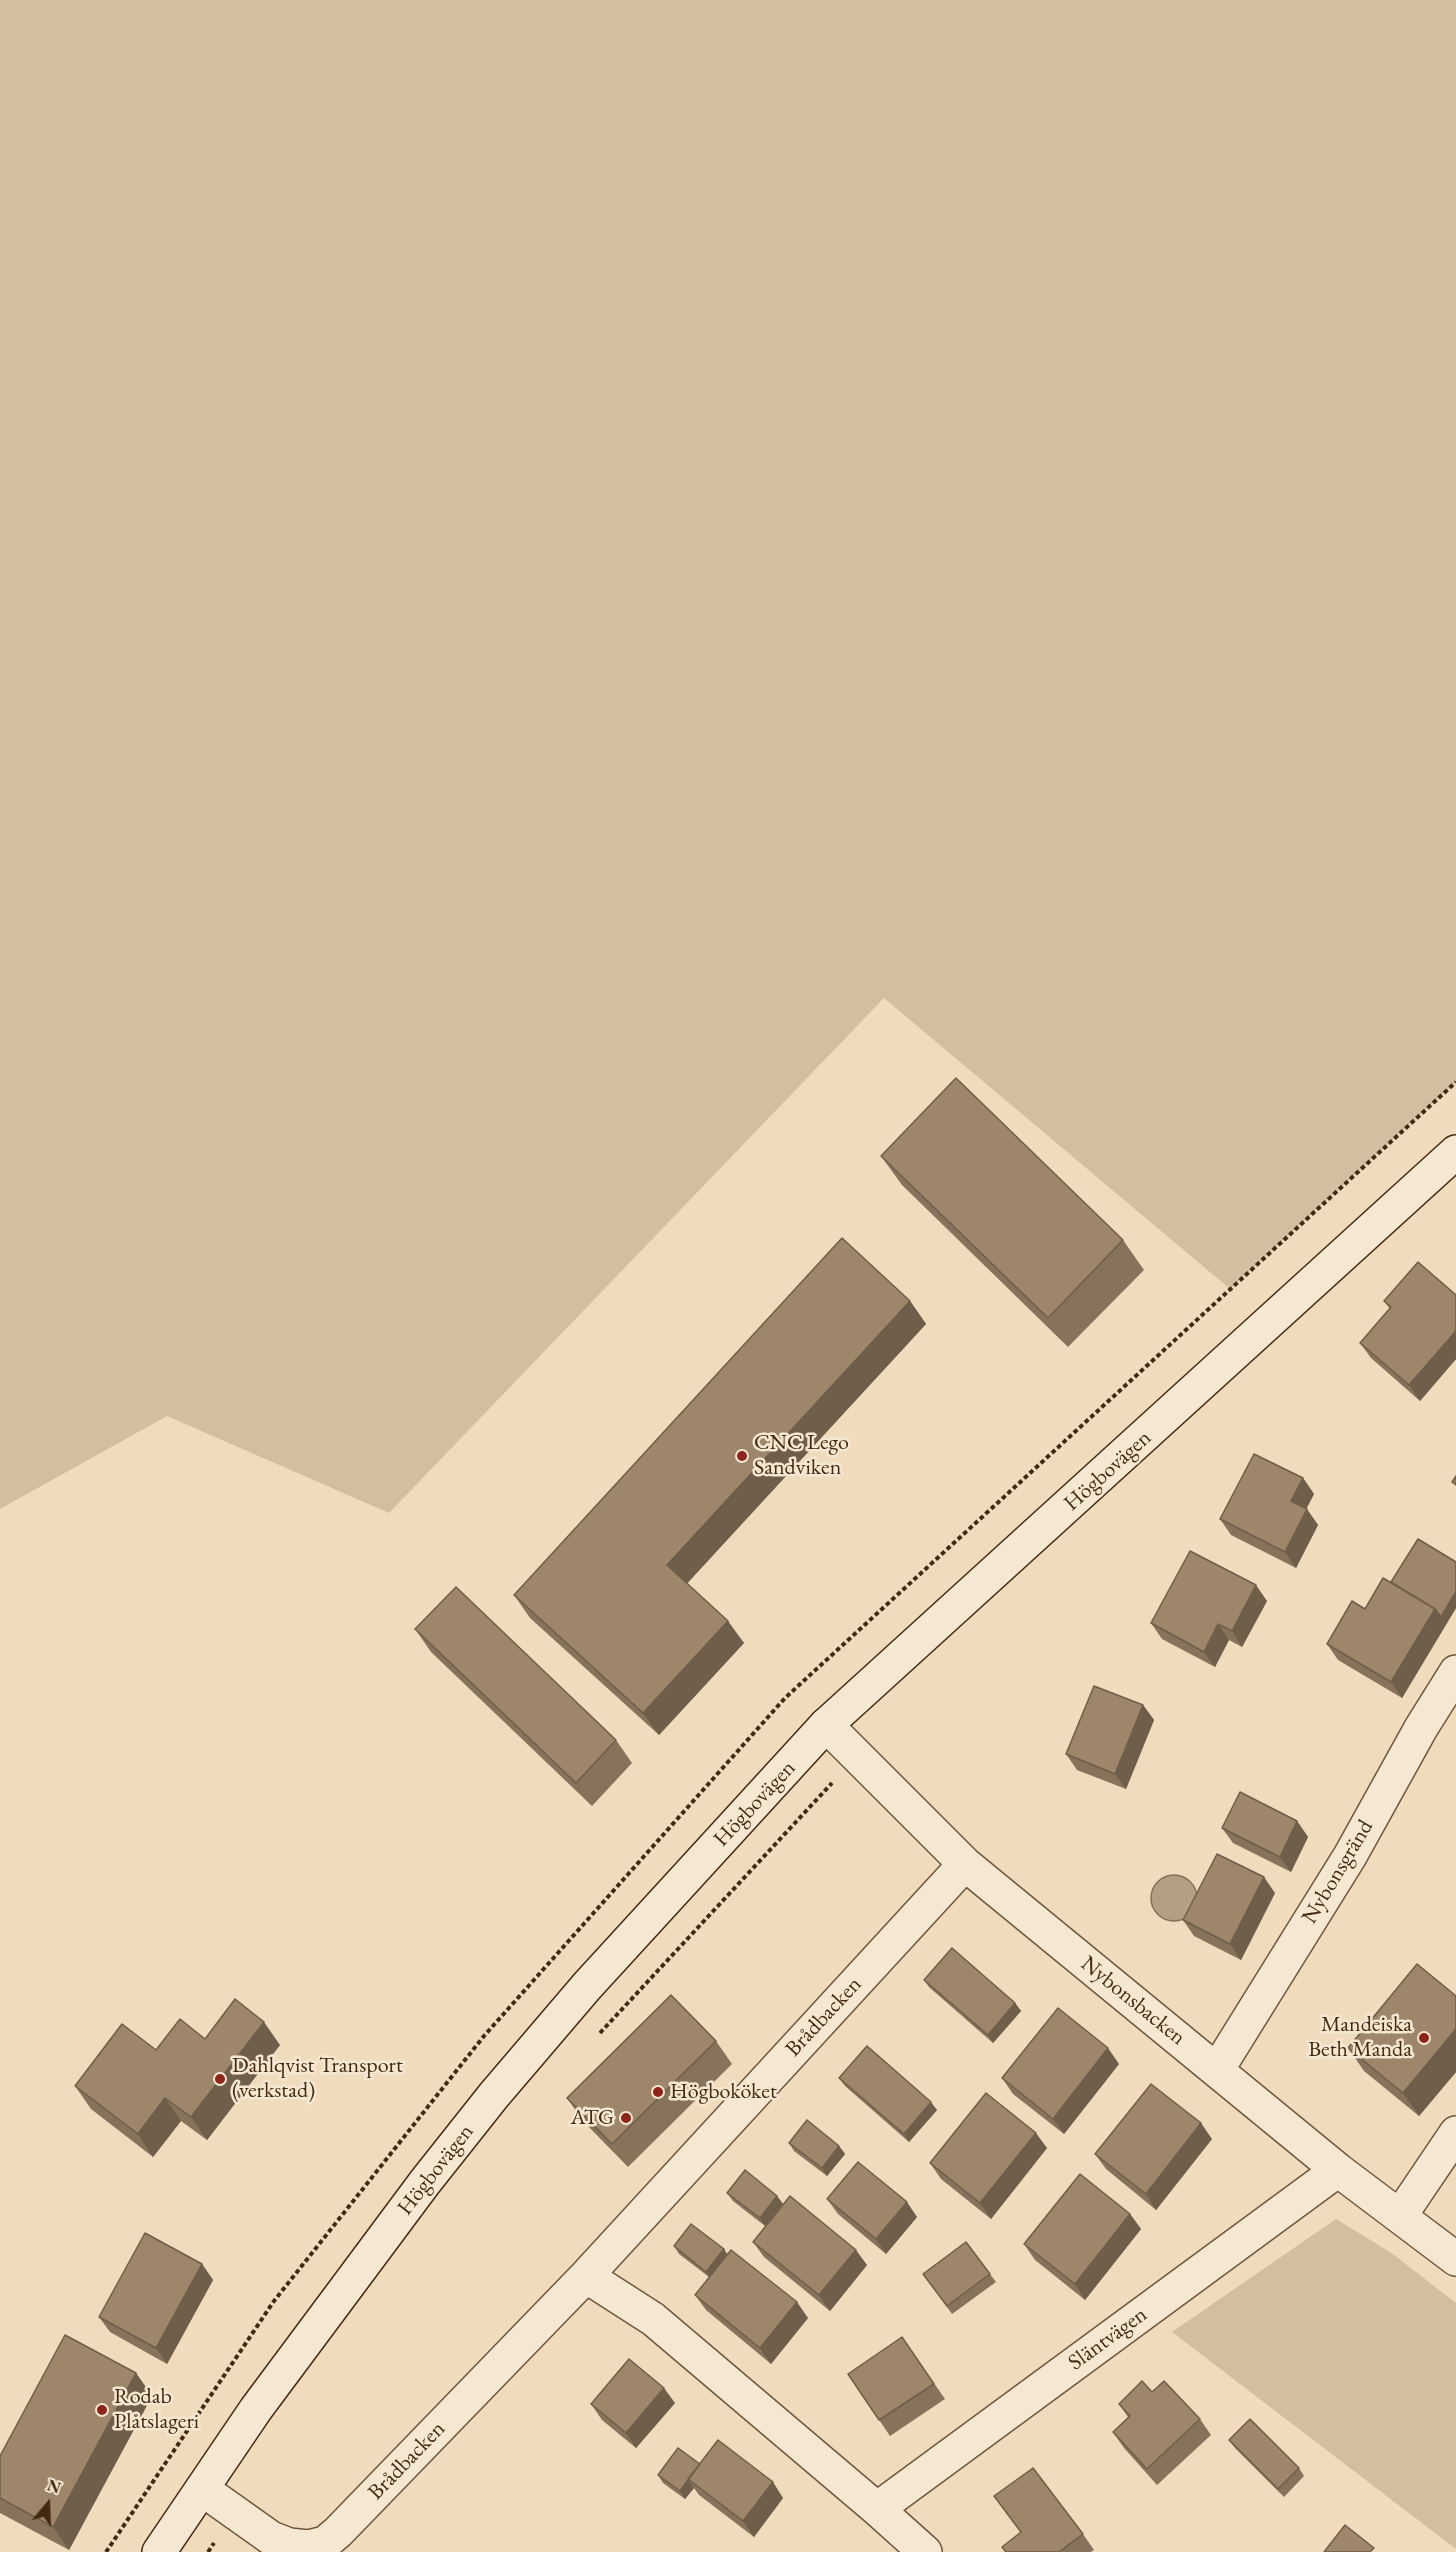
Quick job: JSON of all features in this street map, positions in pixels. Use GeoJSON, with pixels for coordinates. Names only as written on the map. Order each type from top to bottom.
{"type":"FeatureCollection","features":[{"type":"Feature","properties":{"kind":"street","name":"Högbovägen"},"geometry":{"type":"LineString","coordinates":[[159,2552],[256,2409],[425,2182],[494,2095],[587,1986],[826,1725],[1456,1152]]}},
{"type":"Feature","properties":{"kind":"street","name":"Nybonsgränd"},"geometry":{"type":"LineString","coordinates":[[1217,2070],[1350,1856],[1421,1728],[1456,1672]]}},
{"type":"Feature","properties":{"kind":"street","name":"Nybonsbacken"},"geometry":{"type":"LineString","coordinates":[[826,1725],[965,1864],[1338,2170],[1456,2259]]}},
{"type":"Feature","properties":{"kind":"street","name":"Brådbacken"},"geometry":{"type":"LineString","coordinates":[[202,2489],[287,2549],[325,2543],[586,2276],[965,1864]]}},
{"type":"Feature","properties":{"kind":"street"},"geometry":{"type":"LineString","coordinates":[[1400,2216],[1456,2133]]}},
{"type":"Feature","properties":{"kind":"street","name":"Släntvägen"},"geometry":{"type":"LineString","coordinates":[[877,2509],[1338,2170]]}},
{"type":"Feature","properties":{"kind":"street"},"geometry":{"type":"LineString","coordinates":[[586,2276],[653,2319],[925,2552]]}},
{"type":"Feature","properties":{"kind":"path"},"geometry":{"type":"LineString","coordinates":[[596,2038],[857,1756]]}},
{"type":"Feature","properties":{"kind":"path"},"geometry":{"type":"LineString","coordinates":[[208,2552],[235,2512]]}},
{"type":"Feature","properties":{"kind":"shaded area"},"geometry":{"type":"Polygon","coordinates":[[[0,0],[1456,0],[1456,1082],[1230,1289],[884,998],[389,1513],[167,1416],[0,1509],[0,0]]]}},
{"type":"Feature","properties":{"kind":"shaded area"},"geometry":{"type":"Polygon","coordinates":[[[1174,1875],[1190,1882],[1197,1898],[1190,1914],[1174,1921],[1158,1914],[1151,1898],[1158,1882],[1174,1875]]]}},
{"type":"Feature","properties":{"kind":"shaded area"},"geometry":{"type":"Polygon","coordinates":[[[1336,2219],[1390,2252],[1456,2303],[1456,2549],[1172,2332],[1336,2219]]]}},
{"type":"Feature","properties":{"kind":"building"},"geometry":{"type":"Polygon","coordinates":[[[956,1078],[1123,1240],[1048,1318],[881,1156],[956,1078]]]}},
{"type":"Feature","properties":{"kind":"building","name":"CNC Lego Sandviken"},"geometry":{"type":"Polygon","coordinates":[[[842,1238],[910,1301],[667,1565],[728,1621],[643,1713],[514,1595],[842,1238]]]}},
{"type":"Feature","properties":{"kind":"building"},"geometry":{"type":"Polygon","coordinates":[[[1418,1262],[1456,1295],[1456,1331],[1409,1385],[1360,1343],[1391,1307],[1384,1301],[1418,1262]]]}},
{"type":"Feature","properties":{"kind":"building"},"geometry":{"type":"Polygon","coordinates":[[[1254,1454],[1303,1478],[1291,1501],[1307,1509],[1285,1552],[1220,1519],[1254,1454]]]}},
{"type":"Feature","properties":{"kind":"building"},"geometry":{"type":"Polygon","coordinates":[[[1418,1539],[1456,1562],[1456,1591],[1441,1617],[1435,1609],[1391,1582],[1418,1539]]]}},
{"type":"Feature","properties":{"kind":"building"},"geometry":{"type":"Polygon","coordinates":[[[1190,1551],[1256,1585],[1232,1631],[1218,1624],[1204,1652],[1151,1623],[1190,1551]]]}},
{"type":"Feature","properties":{"kind":"building"},"geometry":{"type":"Polygon","coordinates":[[[1383,1578],[1435,1609],[1391,1682],[1327,1644],[1352,1601],[1365,1609],[1383,1578]]]}},
{"type":"Feature","properties":{"kind":"building"},"geometry":{"type":"Polygon","coordinates":[[[456,1587],[616,1740],[576,1783],[415,1629],[456,1587]]]}},
{"type":"Feature","properties":{"kind":"building"},"geometry":{"type":"Polygon","coordinates":[[[1094,1686],[1143,1705],[1115,1774],[1066,1754],[1094,1686]]]}},
{"type":"Feature","properties":{"kind":"building"},"geometry":{"type":"Polygon","coordinates":[[[1240,1792],[1297,1821],[1280,1857],[1222,1828],[1240,1792]]]}},
{"type":"Feature","properties":{"kind":"building"},"geometry":{"type":"Polygon","coordinates":[[[1217,1854],[1264,1877],[1230,1944],[1183,1920],[1217,1854]]]}},
{"type":"Feature","properties":{"kind":"building"},"geometry":{"type":"Polygon","coordinates":[[[952,1948],[1015,2003],[988,2035],[924,1980],[952,1948]]]}},
{"type":"Feature","properties":{"kind":"building"},"geometry":{"type":"Polygon","coordinates":[[[1417,1964],[1456,1996],[1456,2029],[1403,2093],[1348,2048],[1417,1964]]]}},
{"type":"Feature","properties":{"kind":"building"},"geometry":{"type":"Polygon","coordinates":[[[671,1995],[716,2041],[612,2144],[567,2098],[671,1995]]]}},
{"type":"Feature","properties":{"kind":"building"},"geometry":{"type":"Polygon","coordinates":[[[235,1999],[264,2022],[191,2117],[165,2098],[138,2134],[75,2086],[122,2024],[156,2050],[180,2019],[205,2039],[235,1999]]]}},
{"type":"Feature","properties":{"kind":"building"},"geometry":{"type":"Polygon","coordinates":[[[1058,2008],[1108,2048],[1053,2119],[1002,2078],[1058,2008]]]}},
{"type":"Feature","properties":{"kind":"building"},"geometry":{"type":"Polygon","coordinates":[[[867,2046],[931,2102],[904,2134],[839,2078],[867,2046]]]}},
{"type":"Feature","properties":{"kind":"building"},"geometry":{"type":"Polygon","coordinates":[[[1151,2084],[1201,2123],[1146,2194],[1095,2154],[1151,2084]]]}},
{"type":"Feature","properties":{"kind":"building"},"geometry":{"type":"Polygon","coordinates":[[[986,2093],[1036,2133],[980,2203],[930,2163],[986,2093]]]}},
{"type":"Feature","properties":{"kind":"building"},"geometry":{"type":"Polygon","coordinates":[[[807,2120],[839,2146],[822,2168],[789,2143],[807,2120]]]}},
{"type":"Feature","properties":{"kind":"building"},"geometry":{"type":"Polygon","coordinates":[[[858,2162],[907,2202],[876,2239],[827,2199],[858,2162]]]}},
{"type":"Feature","properties":{"kind":"building"},"geometry":{"type":"Polygon","coordinates":[[[745,2170],[777,2196],[760,2218],[727,2193],[745,2170]]]}},
{"type":"Feature","properties":{"kind":"building"},"geometry":{"type":"Polygon","coordinates":[[[1080,2174],[1130,2214],[1075,2284],[1024,2244],[1080,2174]]]}},
{"type":"Feature","properties":{"kind":"building"},"geometry":{"type":"Polygon","coordinates":[[[790,2196],[856,2250],[819,2295],[753,2242],[790,2196]]]}},
{"type":"Feature","properties":{"kind":"building"},"geometry":{"type":"Polygon","coordinates":[[[691,2224],[724,2249],[706,2272],[674,2246],[691,2224]]]}},
{"type":"Feature","properties":{"kind":"building"},"geometry":{"type":"Polygon","coordinates":[[[145,2233],[202,2264],[156,2348],[99,2317],[145,2233]]]}},
{"type":"Feature","properties":{"kind":"building"},"geometry":{"type":"Polygon","coordinates":[[[966,2242],[990,2274],[947,2306],[923,2274],[966,2242]]]}},
{"type":"Feature","properties":{"kind":"building"},"geometry":{"type":"Polygon","coordinates":[[[731,2250],[797,2302],[760,2348],[695,2295],[731,2250]]]}},
{"type":"Feature","properties":{"kind":"building"},"geometry":{"type":"Polygon","coordinates":[[[65,2335],[136,2373],[53,2527],[0,2498],[0,2456],[65,2335]]]}},
{"type":"Feature","properties":{"kind":"building"},"geometry":{"type":"Polygon","coordinates":[[[902,2337],[934,2384],[879,2420],[848,2374],[902,2337]]]}},
{"type":"Feature","properties":{"kind":"building"},"geometry":{"type":"Polygon","coordinates":[[[629,2359],[664,2388],[626,2433],[591,2404],[629,2359]]]}},
{"type":"Feature","properties":{"kind":"building"},"geometry":{"type":"Polygon","coordinates":[[[1142,2381],[1152,2392],[1164,2381],[1200,2419],[1147,2469],[1113,2432],[1130,2416],[1119,2404],[1142,2381]]]}},
{"type":"Feature","properties":{"kind":"building"},"geometry":{"type":"Polygon","coordinates":[[[1250,2419],[1299,2468],[1278,2489],[1229,2440],[1250,2419]]]}},
{"type":"Feature","properties":{"kind":"building"},"geometry":{"type":"Polygon","coordinates":[[[718,2440],[773,2482],[743,2521],[688,2479],[718,2440]]]}},
{"type":"Feature","properties":{"kind":"building"},"geometry":{"type":"Polygon","coordinates":[[[678,2448],[700,2464],[680,2491],[658,2475],[678,2448]]]}},
{"type":"Feature","properties":{"kind":"building"},"geometry":{"type":"Polygon","coordinates":[[[1033,2468],[1083,2534],[1059,2552],[1006,2552],[1002,2547],[1021,2532],[994,2496],[1033,2468]]]}},
{"type":"Feature","properties":{"kind":"building"},"geometry":{"type":"Polygon","coordinates":[[[1345,2525],[1374,2548],[1370,2552],[1324,2552],[1345,2525]]]}},
{"type":"Feature","properties":{"kind":"place","name":"CNC Lego Sandviken"},"geometry":{"type":"Point","coordinates":[742,1456]}},
{"type":"Feature","properties":{"kind":"place","name":"Mandeiska Beth Manda"},"geometry":{"type":"Point","coordinates":[1424,2038]}},
{"type":"Feature","properties":{"kind":"place","name":"Dahlqvist Transport (verkstad)"},"geometry":{"type":"Point","coordinates":[220,2079]}},
{"type":"Feature","properties":{"kind":"place","name":"Högboköket"},"geometry":{"type":"Point","coordinates":[658,2092]}},
{"type":"Feature","properties":{"kind":"place","name":"ATG"},"geometry":{"type":"Point","coordinates":[626,2118]}},
{"type":"Feature","properties":{"kind":"place","name":"Rodab Plåtslageri"},"geometry":{"type":"Point","coordinates":[102,2410]}}]}
